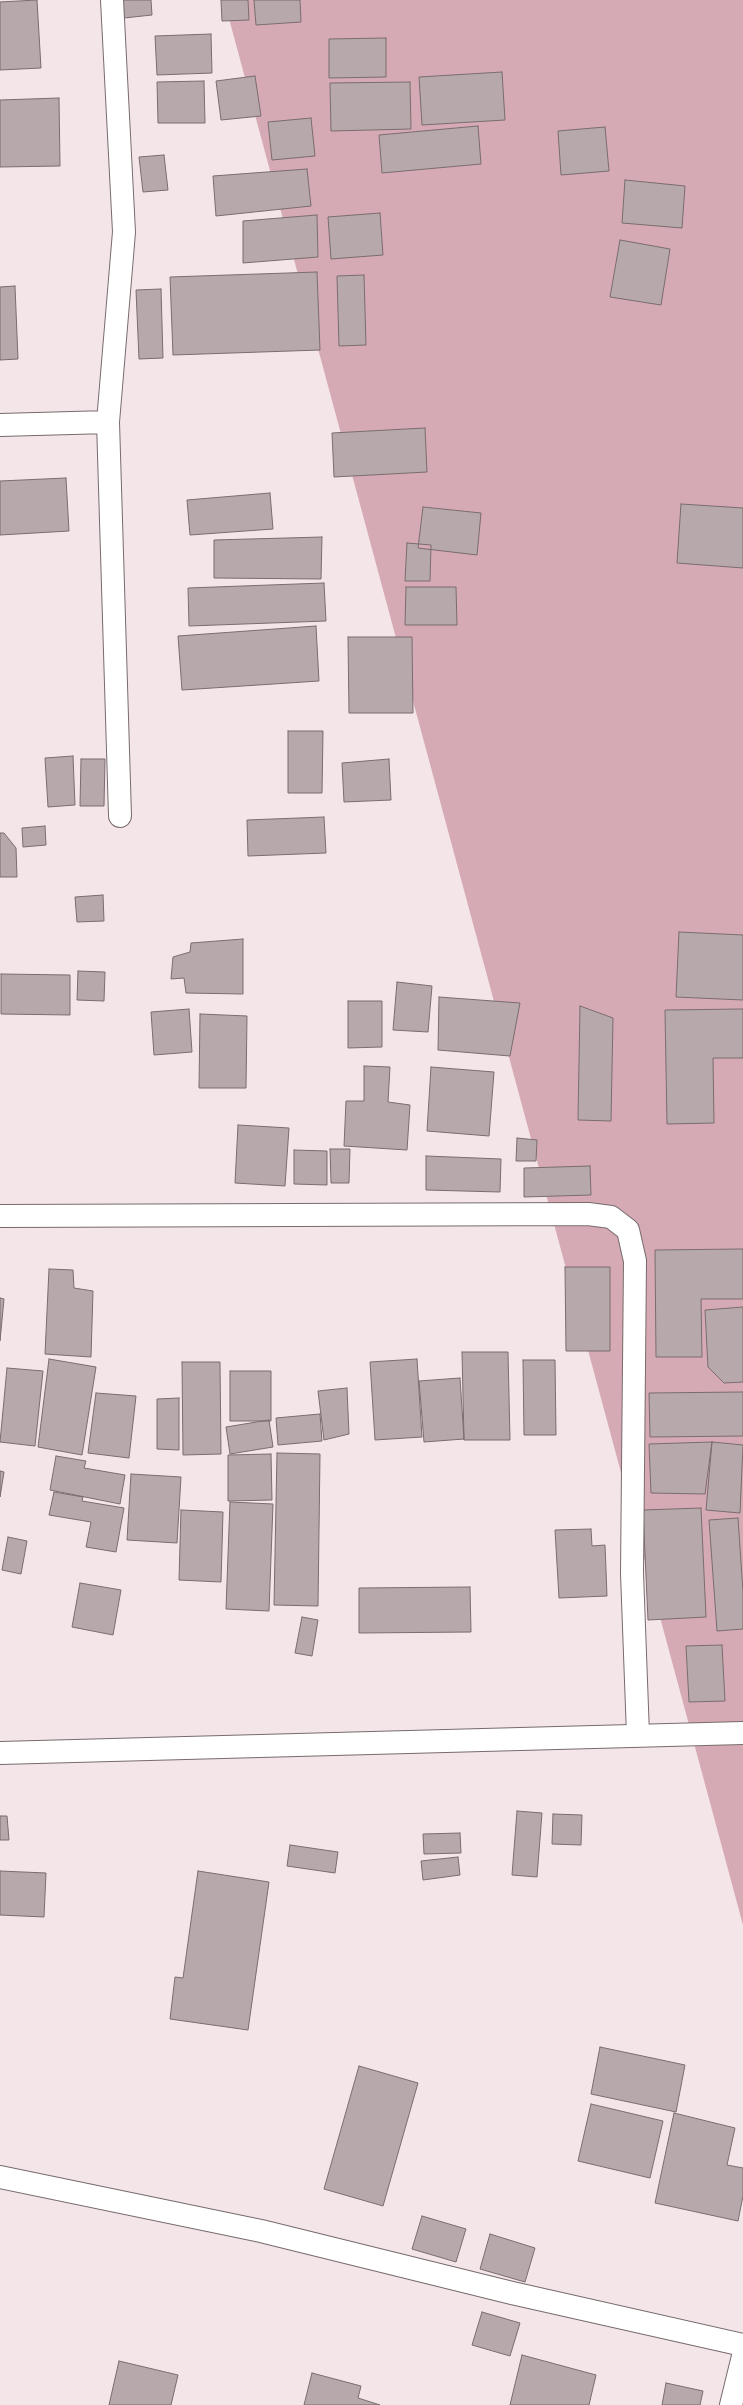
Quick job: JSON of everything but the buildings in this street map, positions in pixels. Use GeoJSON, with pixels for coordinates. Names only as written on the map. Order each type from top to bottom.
{"type":"FeatureCollection","features":[{"type":"Feature","properties":{"kind":"street"},"geometry":{"type":"LineString","coordinates":[[112,0],[124,232],[108,422],[120,816]]}},
{"type":"Feature","properties":{"kind":"street"},"geometry":{"type":"LineString","coordinates":[[0,425],[108,422]]}},
{"type":"Feature","properties":{"kind":"street"},"geometry":{"type":"LineString","coordinates":[[0,1216],[588,1214],[611,1216],[628,1230],[635,1261],[632,1573],[638,1735]]}},
{"type":"Feature","properties":{"kind":"street"},"geometry":{"type":"LineString","coordinates":[[0,1752],[743,1733]]}},
{"type":"Feature","properties":{"kind":"street"},"geometry":{"type":"LineString","coordinates":[[0,2176],[260,2231],[512,2293],[743,2345]]}},
{"type":"Feature","properties":{"kind":"street"},"geometry":{"type":"LineString","coordinates":[[731,2405],[743,2356]]}},
{"type":"Feature","properties":{"kind":"shaded area"},"geometry":{"type":"Polygon","coordinates":[[[224,0],[743,0],[743,1925],[224,0]]]}}]}
